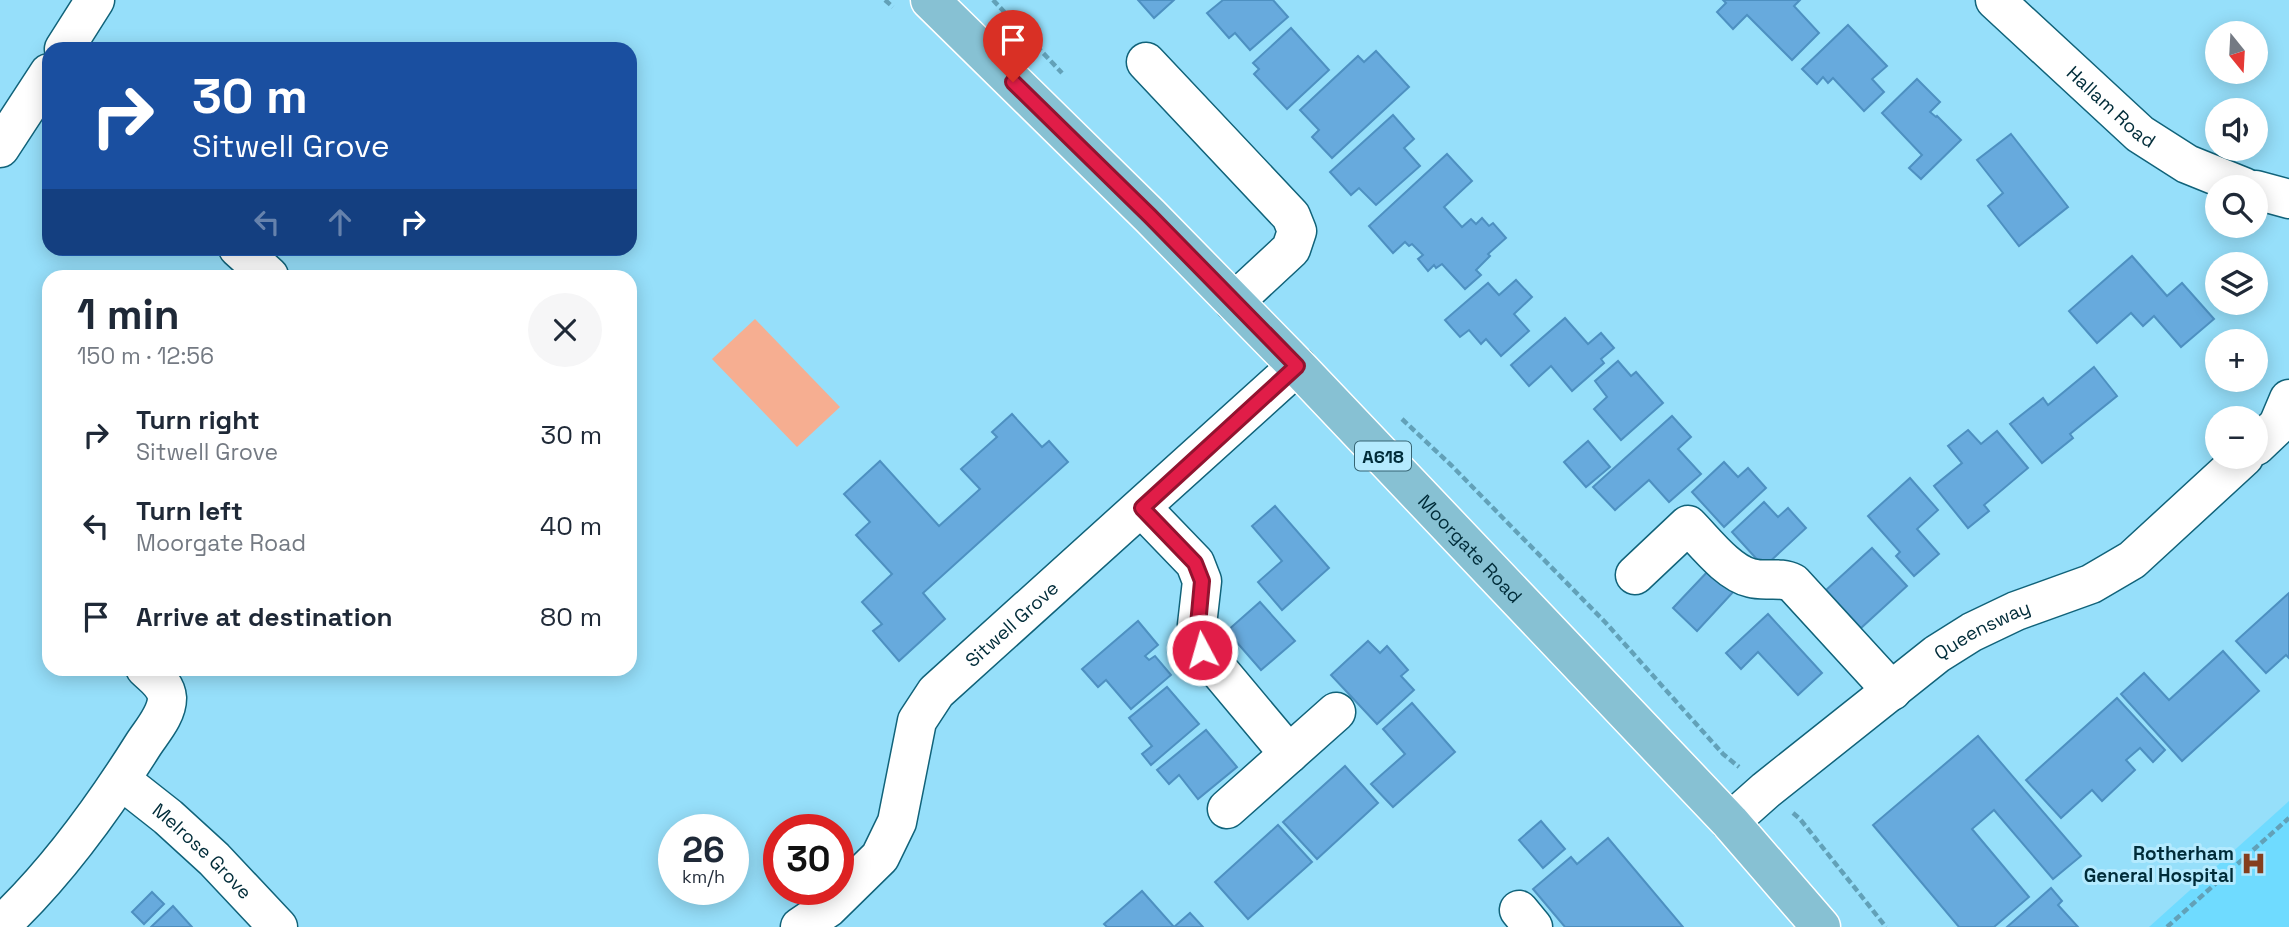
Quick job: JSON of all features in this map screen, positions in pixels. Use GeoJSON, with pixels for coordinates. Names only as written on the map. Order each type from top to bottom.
{"type":"FeatureCollection","features":[{"type":"Feature","properties":{"kind":"main road","name":"Moorgate Road"},"geometry":{"type":"LineString","coordinates":[[930,0],[1297,366],[1730,822],[1821,927]]}},
{"type":"Feature","properties":{"kind":"street"},"geometry":{"type":"LineString","coordinates":[[69,42],[96,0]]}},
{"type":"Feature","properties":{"kind":"street","name":"Hallam Road"},"geometry":{"type":"LineString","coordinates":[[1995,0],[2140,134],[2187,164],[2214,175]]}},
{"type":"Feature","properties":{"kind":"street"},"geometry":{"type":"LineString","coordinates":[[1146,62],[1291,216],[1297,231],[1291,250],[1234,302]]}},
{"type":"Feature","properties":{"kind":"street"},"geometry":{"type":"LineString","coordinates":[[0,148],[42,91]]}},
{"type":"Feature","properties":{"kind":"street"},"geometry":{"type":"LineString","coordinates":[[2268,193],[2289,199]]}},
{"type":"Feature","properties":{"kind":"street"},"geometry":{"type":"LineString","coordinates":[[247,256],[262,270]]}},
{"type":"Feature","properties":{"kind":"street","name":"Sitwell Grove"},"geometry":{"type":"LineString","coordinates":[[800,927],[828,908],[880,857],[897,822],[917,721],[936,692],[1297,366]]}},
{"type":"Feature","properties":{"kind":"street"},"geometry":{"type":"LineString","coordinates":[[2268,435],[2278,425],[2289,399]]}},
{"type":"Feature","properties":{"kind":"street","name":"Queensway"},"geometry":{"type":"LineString","coordinates":[[1730,822],[1766,790],[1937,654],[1972,632],[2017,611],[2091,584],[2132,560],[2231,469]]}},
{"type":"Feature","properties":{"kind":"street"},"geometry":{"type":"LineString","coordinates":[[1142,508],[1195,563],[1202,581],[1198,625],[1202,650],[1289,754]]}},
{"type":"Feature","properties":{"kind":"street"},"geometry":{"type":"LineString","coordinates":[[1635,575],[1688,525],[1727,564],[1742,575],[1752,579],[1784,578],[1793,583],[1892,691]]}},
{"type":"Feature","properties":{"kind":"street"},"geometry":{"type":"LineString","coordinates":[[0,926],[17,910],[85,830],[164,713],[167,697],[163,684],[154,676]]}},
{"type":"Feature","properties":{"kind":"street"},"geometry":{"type":"LineString","coordinates":[[1227,809],[1336,712]]}},
{"type":"Feature","properties":{"kind":"street","name":"Melrose Grove"},"geometry":{"type":"LineString","coordinates":[[121,780],[169,817],[214,859],[278,927]]}},
{"type":"Feature","properties":{"kind":"path"},"geometry":{"type":"LineString","coordinates":[[2167,927],[2289,818]]}},
{"type":"Feature","properties":{"kind":"shaded area"},"geometry":{"type":"Polygon","coordinates":[[[755,319],[840,407],[797,447],[712,359],[755,319]]]}},
{"type":"Feature","properties":{"kind":"shaded area","name":"Rotherham General Hospital"},"geometry":{"type":"Polygon","coordinates":[[[2289,801],[2289,927],[2149,927],[2289,801]]]}},
{"type":"Feature","properties":{"kind":"building"},"geometry":{"type":"Polygon","coordinates":[[[1138,0],[1174,0],[1154,18],[1138,0]]]}},
{"type":"Feature","properties":{"kind":"building"},"geometry":{"type":"Polygon","coordinates":[[[1223,0],[1273,0],[1288,17],[1250,50],[1235,33],[1229,38],[1207,13],[1223,0]]]}},
{"type":"Feature","properties":{"kind":"building"},"geometry":{"type":"Polygon","coordinates":[[[1723,0],[1800,0],[1794,6],[1819,33],[1792,60],[1747,15],[1733,29],[1717,12],[1726,3],[1723,0]]]}},
{"type":"Feature","properties":{"kind":"building"},"geometry":{"type":"Polygon","coordinates":[[[1848,25],[1887,66],[1872,79],[1884,92],[1864,111],[1833,78],[1828,83],[1823,77],[1817,84],[1802,69],[1848,25]]]}},
{"type":"Feature","properties":{"kind":"building"},"geometry":{"type":"Polygon","coordinates":[[[1291,28],[1329,70],[1287,109],[1254,74],[1259,69],[1253,63],[1291,28]]]}},
{"type":"Feature","properties":{"kind":"building"},"geometry":{"type":"Polygon","coordinates":[[[1376,51],[1409,87],[1332,158],[1312,137],[1319,130],[1300,110],[1358,56],[1364,62],[1376,51]]]}},
{"type":"Feature","properties":{"kind":"building"},"geometry":{"type":"Polygon","coordinates":[[[1917,79],[1940,102],[1930,112],[1961,140],[1921,179],[1909,168],[1922,155],[1882,113],[1917,79]]]}},
{"type":"Feature","properties":{"kind":"building"},"geometry":{"type":"Polygon","coordinates":[[[1393,115],[1414,139],[1404,148],[1420,166],[1376,205],[1359,188],[1351,195],[1330,172],[1393,115]]]}},
{"type":"Feature","properties":{"kind":"building"},"geometry":{"type":"Polygon","coordinates":[[[2011,134],[2068,207],[2019,246],[1988,206],[2003,193],[1977,160],[2011,134]]]}},
{"type":"Feature","properties":{"kind":"building"},"geometry":{"type":"Polygon","coordinates":[[[1447,154],[1472,181],[1444,207],[1462,227],[1471,219],[1476,224],[1482,218],[1489,226],[1493,223],[1506,238],[1488,254],[1490,256],[1476,270],[1481,275],[1465,289],[1442,264],[1436,268],[1434,265],[1428,271],[1418,259],[1423,255],[1412,244],[1409,246],[1405,242],[1393,253],[1369,226],[1447,154]]]}},
{"type":"Feature","properties":{"kind":"building"},"geometry":{"type":"Polygon","coordinates":[[[2132,256],[2167,296],[2182,283],[2205,309],[2205,315],[2210,315],[2214,319],[2181,347],[2154,316],[2143,326],[2131,313],[2097,343],[2069,311],[2132,256]]]}},
{"type":"Feature","properties":{"kind":"building"},"geometry":{"type":"Polygon","coordinates":[[[1516,280],[1532,297],[1514,314],[1529,331],[1501,356],[1486,339],[1481,344],[1469,330],[1460,337],[1445,320],[1488,283],[1499,295],[1516,280]]]}},
{"type":"Feature","properties":{"kind":"building"},"geometry":{"type":"Polygon","coordinates":[[[1565,318],[1588,344],[1601,333],[1614,348],[1601,359],[1604,363],[1572,391],[1551,366],[1529,386],[1511,365],[1565,318]]]}},
{"type":"Feature","properties":{"kind":"building"},"geometry":{"type":"Polygon","coordinates":[[[1618,361],[1631,376],[1636,372],[1663,403],[1621,440],[1594,409],[1607,397],[1595,381],[1618,361]]]}},
{"type":"Feature","properties":{"kind":"building"},"geometry":{"type":"Polygon","coordinates":[[[2094,367],[2117,396],[2070,434],[2073,438],[2042,463],[2010,424],[2043,398],[2048,405],[2094,367]]]}},
{"type":"Feature","properties":{"kind":"building"},"geometry":{"type":"Polygon","coordinates":[[[1012,414],[1042,447],[1049,441],[1068,462],[923,593],[945,619],[899,661],[873,631],[882,624],[862,602],[892,574],[856,535],[870,522],[844,494],[880,461],[939,526],[980,489],[961,469],[997,437],[992,432],[1012,414]]]}},
{"type":"Feature","properties":{"kind":"building"},"geometry":{"type":"Polygon","coordinates":[[[1672,416],[1691,437],[1678,449],[1701,474],[1669,502],[1649,480],[1615,510],[1593,487],[1672,416]]]}},
{"type":"Feature","properties":{"kind":"building"},"geometry":{"type":"Polygon","coordinates":[[[1968,430],[1981,444],[1997,431],[2028,468],[1984,505],[1989,511],[1968,528],[1934,486],[1962,463],[1948,446],[1968,430]]]}},
{"type":"Feature","properties":{"kind":"building"},"geometry":{"type":"Polygon","coordinates":[[[1588,441],[1610,467],[1586,487],[1564,462],[1588,441]]]}},
{"type":"Feature","properties":{"kind":"building"},"geometry":{"type":"Polygon","coordinates":[[[1724,462],[1738,477],[1748,468],[1766,488],[1724,527],[1692,492],[1724,462]]]}},
{"type":"Feature","properties":{"kind":"building"},"geometry":{"type":"Polygon","coordinates":[[[1910,478],[1938,510],[1917,529],[1939,554],[1914,576],[1896,556],[1900,552],[1868,516],[1910,478]]]}},
{"type":"Feature","properties":{"kind":"building"},"geometry":{"type":"Polygon","coordinates":[[[1764,502],[1778,517],[1788,508],[1806,528],[1764,567],[1732,532],[1764,502]]]}},
{"type":"Feature","properties":{"kind":"building"},"geometry":{"type":"Polygon","coordinates":[[[1275,506],[1329,568],[1282,610],[1258,582],[1282,561],[1252,526],[1275,506]]]}},
{"type":"Feature","properties":{"kind":"building"},"geometry":{"type":"Polygon","coordinates":[[[1872,548],[1907,586],[1861,628],[1826,590],[1872,548]]]}},
{"type":"Feature","properties":{"kind":"building"},"geometry":{"type":"Polygon","coordinates":[[[1710,569],[1734,591],[1697,631],[1673,608],[1710,569]]]}},
{"type":"Feature","properties":{"kind":"building"},"geometry":{"type":"Polygon","coordinates":[[[2289,593],[2289,658],[2286,655],[2266,673],[2236,641],[2289,593]]]}},
{"type":"Feature","properties":{"kind":"building"},"geometry":{"type":"Polygon","coordinates":[[[1260,602],[1295,641],[1261,670],[1227,631],[1260,602]]]}},
{"type":"Feature","properties":{"kind":"building"},"geometry":{"type":"Polygon","coordinates":[[[1768,614],[1822,673],[1798,695],[1758,652],[1741,669],[1726,653],[1768,614]]]}},
{"type":"Feature","properties":{"kind":"building"},"geometry":{"type":"Polygon","coordinates":[[[1138,621],[1158,645],[1145,656],[1149,660],[1155,656],[1171,675],[1131,709],[1106,680],[1098,687],[1082,669],[1138,621]]]}},
{"type":"Feature","properties":{"kind":"building"},"geometry":{"type":"Polygon","coordinates":[[[1368,641],[1380,653],[1387,646],[1408,670],[1401,676],[1414,690],[1377,724],[1331,675],[1368,641]]]}},
{"type":"Feature","properties":{"kind":"building"},"geometry":{"type":"Polygon","coordinates":[[[2223,651],[2259,691],[2182,761],[2121,694],[2144,673],[2169,700],[2223,651]]]}},
{"type":"Feature","properties":{"kind":"building"},"geometry":{"type":"Polygon","coordinates":[[[1167,687],[1199,724],[1151,765],[1142,754],[1152,746],[1129,718],[1167,687]]]}},
{"type":"Feature","properties":{"kind":"building"},"geometry":{"type":"Polygon","coordinates":[[[2117,698],[2165,750],[2153,762],[2140,748],[2126,760],[2135,770],[2102,801],[2092,790],[2061,818],[2026,780],[2117,698]]]}},
{"type":"Feature","properties":{"kind":"building"},"geometry":{"type":"Polygon","coordinates":[[[1412,703],[1455,752],[1393,807],[1371,784],[1405,754],[1383,729],[1412,703]]]}},
{"type":"Feature","properties":{"kind":"building"},"geometry":{"type":"Polygon","coordinates":[[[1206,730],[1237,767],[1198,799],[1179,775],[1169,784],[1157,770],[1206,730]]]}},
{"type":"Feature","properties":{"kind":"building"},"geometry":{"type":"Polygon","coordinates":[[[1978,736],[2081,856],[2053,879],[1994,810],[1972,829],[2029,897],[1994,927],[1959,927],[1873,825],[1978,736]]]}},
{"type":"Feature","properties":{"kind":"building"},"geometry":{"type":"Polygon","coordinates":[[[1345,766],[1378,803],[1317,859],[1283,822],[1345,766]]]}},
{"type":"Feature","properties":{"kind":"building"},"geometry":{"type":"Polygon","coordinates":[[[1541,821],[1565,849],[1543,868],[1519,840],[1541,821]]]}},
{"type":"Feature","properties":{"kind":"building"},"geometry":{"type":"Polygon","coordinates":[[[1278,825],[1312,862],[1248,919],[1215,882],[1278,825]]]}},
{"type":"Feature","properties":{"kind":"building"},"geometry":{"type":"Polygon","coordinates":[[[1608,838],[1683,927],[1565,927],[1533,889],[1571,857],[1577,864],[1608,838]]]}},
{"type":"Feature","properties":{"kind":"building"},"geometry":{"type":"Polygon","coordinates":[[[2051,888],[2062,901],[2058,905],[2078,927],[2007,927],[2051,888]]]}},
{"type":"Feature","properties":{"kind":"building"},"geometry":{"type":"Polygon","coordinates":[[[1142,891],[1174,927],[1107,927],[1104,924],[1142,891]]]}},
{"type":"Feature","properties":{"kind":"building"},"geometry":{"type":"Polygon","coordinates":[[[152,892],[164,904],[144,924],[132,912],[152,892]]]}},
{"type":"Feature","properties":{"kind":"building"},"geometry":{"type":"Polygon","coordinates":[[[173,906],[192,927],[151,927],[173,906]]]}},
{"type":"Feature","properties":{"kind":"building"},"geometry":{"type":"Polygon","coordinates":[[[1190,913],[1203,927],[1174,927],[1190,913]]]}},
{"type":"Feature","properties":{"kind":"place","name":"Rotherham General Hospital"},"geometry":{"type":"Point","coordinates":[2254,864]}},
{"type":"Feature","properties":{"kind":"route"},"geometry":{"type":"LineString","coordinates":[[1013,82],[1150,216],[1297,366],[1142,508],[1195,563],[1202,581],[1198,625],[1202,650]]}}]}
